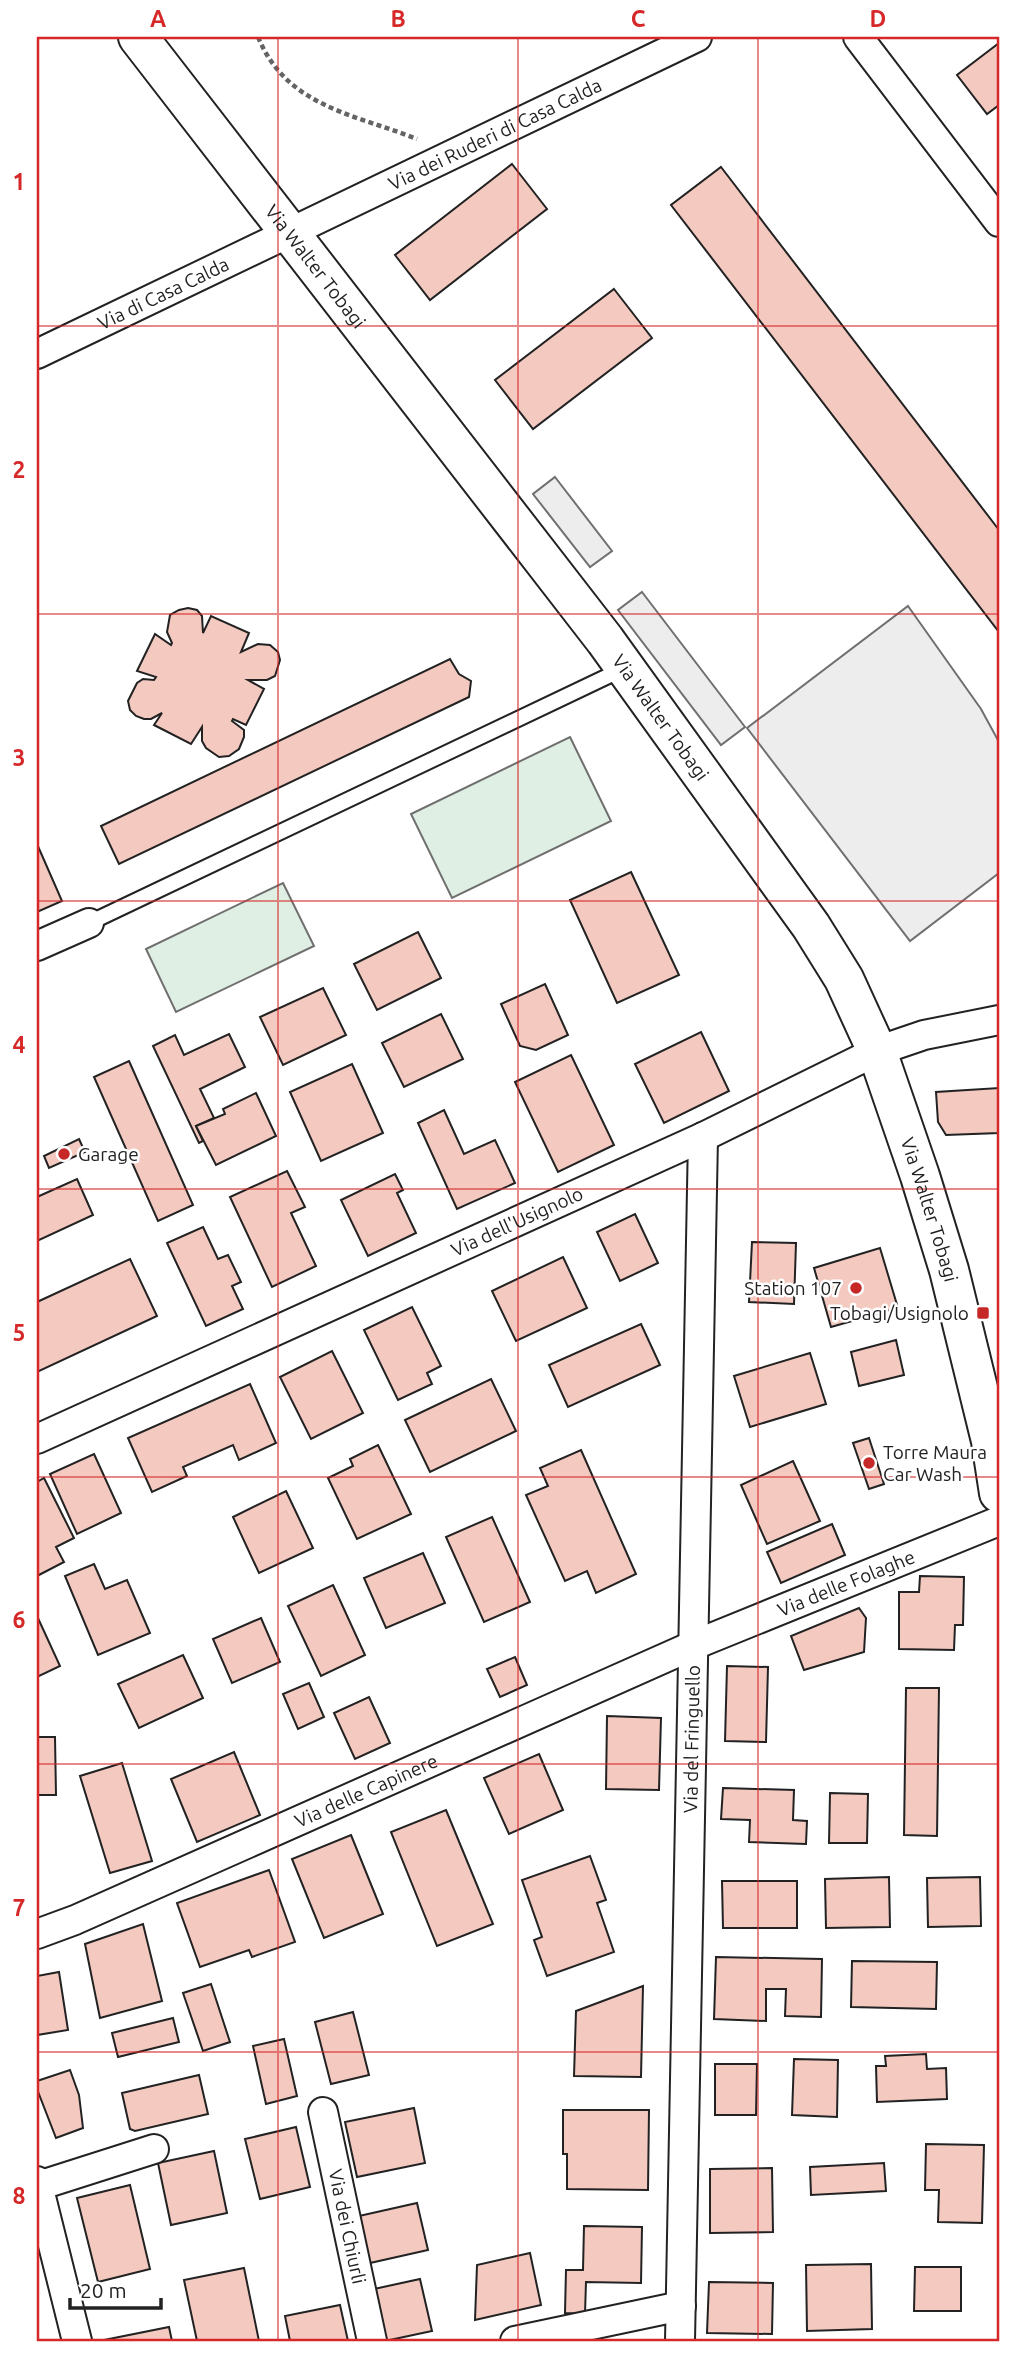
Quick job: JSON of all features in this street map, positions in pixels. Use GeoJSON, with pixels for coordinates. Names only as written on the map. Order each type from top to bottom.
{"type":"FeatureCollection","features":[{"type":"Feature","properties":{"kind":"street","name":"Via Walter Tobagi"},"geometry":{"type":"LineString","coordinates":[[138,37],[626,668],[811,926],[844,979],[877,1051],[949,1270],[991,1441],[999,1493]]}},
{"type":"Feature","properties":{"kind":"street","name":"Via dei Ruderi di Casa Calda"},"geometry":{"type":"LineString","coordinates":[[290,233],[697,37]]}},
{"type":"Feature","properties":{"kind":"street"},"geometry":{"type":"LineString","coordinates":[[858,37],[999,222]]}},
{"type":"Feature","properties":{"kind":"street","name":"Via di Casa Calda"},"geometry":{"type":"LineString","coordinates":[[37,354],[290,233]]}},
{"type":"Feature","properties":{"kind":"street"},"geometry":{"type":"LineString","coordinates":[[37,946],[89,923]]}},
{"type":"Feature","properties":{"kind":"street","name":"Via dell'Usignolo"},"geometry":{"type":"LineString","coordinates":[[37,1438],[703,1137],[877,1051],[935,1032],[999,1020]]}},
{"type":"Feature","properties":{"kind":"street","name":"Via del Fringuello"},"geometry":{"type":"LineString","coordinates":[[680,2341],[703,1137]]}},
{"type":"Feature","properties":{"kind":"street","name":"Via delle Folaghe"},"geometry":{"type":"LineString","coordinates":[[694,1645],[999,1521]]}},
{"type":"Feature","properties":{"kind":"street","name":"Via delle Capinere"},"geometry":{"type":"LineString","coordinates":[[37,1934],[75,1920],[694,1645]]}},
{"type":"Feature","properties":{"kind":"street","name":"Via dei Chiurli"},"geometry":{"type":"LineString","coordinates":[[323,2112],[372,2341]]}},
{"type":"Feature","properties":{"kind":"street"},"geometry":{"type":"LineString","coordinates":[[77,2341],[38,2183],[153,2149]]}},
{"type":"Feature","properties":{"kind":"street"},"geometry":{"type":"LineString","coordinates":[[515,2341],[681,2306]]}},
{"type":"Feature","properties":{"kind":"lane"},"geometry":{"type":"LineString","coordinates":[[89,923],[626,668]]}},
{"type":"Feature","properties":{"kind":"path"},"geometry":{"type":"LineString","coordinates":[[258,37],[266,56],[299,92],[334,110],[421,140]]}},
{"type":"Feature","properties":{"kind":"green space"},"geometry":{"type":"Polygon","coordinates":[[[570,737],[611,821],[452,898],[411,814],[570,737]]]}},
{"type":"Feature","properties":{"kind":"green space"},"geometry":{"type":"Polygon","coordinates":[[[283,883],[314,946],[176,1012],[146,949],[283,883]]]}},
{"type":"Feature","properties":{"kind":"shaded area"},"geometry":{"type":"Polygon","coordinates":[[[555,477],[612,551],[590,567],[533,494],[555,477]]]}},
{"type":"Feature","properties":{"kind":"shaded area"},"geometry":{"type":"Polygon","coordinates":[[[642,592],[745,727],[721,745],[618,610],[642,592]]]}},
{"type":"Feature","properties":{"kind":"shaded area"},"geometry":{"type":"Polygon","coordinates":[[[908,606],[981,709],[999,742],[999,873],[910,941],[747,728],[908,606]]]}},
{"type":"Feature","properties":{"kind":"building"},"geometry":{"type":"Polygon","coordinates":[[[999,43],[999,105],[987,114],[957,75],[999,43]]]}},
{"type":"Feature","properties":{"kind":"building"},"geometry":{"type":"Polygon","coordinates":[[[512,164],[547,209],[430,300],[395,255],[512,164]]]}},
{"type":"Feature","properties":{"kind":"building"},"geometry":{"type":"Polygon","coordinates":[[[721,167],[999,530],[999,632],[671,205],[721,167]]]}},
{"type":"Feature","properties":{"kind":"building"},"geometry":{"type":"Polygon","coordinates":[[[614,289],[652,338],[533,429],[495,380],[614,289]]]}},
{"type":"Feature","properties":{"kind":"building"},"geometry":{"type":"Polygon","coordinates":[[[188,608],[197,610],[202,616],[203,633],[211,616],[249,633],[241,652],[258,644],[270,645],[278,652],[280,660],[275,676],[267,680],[248,680],[264,689],[246,725],[233,719],[232,721],[244,730],[244,737],[239,749],[229,756],[219,757],[206,748],[202,741],[202,727],[191,744],[154,725],[162,713],[151,719],[144,719],[130,710],[128,701],[137,683],[143,679],[154,680],[156,677],[137,671],[155,634],[171,645],[167,632],[170,615],[188,608]]]}},
{"type":"Feature","properties":{"kind":"building"},"geometry":{"type":"Polygon","coordinates":[[[450,659],[459,674],[471,681],[469,697],[119,864],[101,826],[450,659]]]}},
{"type":"Feature","properties":{"kind":"building"},"geometry":{"type":"Polygon","coordinates":[[[37,844],[62,901],[37,912],[37,844]]]}},
{"type":"Feature","properties":{"kind":"building"},"geometry":{"type":"Polygon","coordinates":[[[631,872],[679,975],[617,1003],[570,900],[631,872]]]}},
{"type":"Feature","properties":{"kind":"building"},"geometry":{"type":"Polygon","coordinates":[[[418,932],[441,978],[377,1010],[354,964],[418,932]]]}},
{"type":"Feature","properties":{"kind":"building"},"geometry":{"type":"Polygon","coordinates":[[[545,984],[568,1035],[536,1050],[520,1046],[501,1004],[545,984]]]}},
{"type":"Feature","properties":{"kind":"building"},"geometry":{"type":"Polygon","coordinates":[[[323,988],[346,1035],[283,1065],[260,1017],[323,988]]]}},
{"type":"Feature","properties":{"kind":"building"},"geometry":{"type":"Polygon","coordinates":[[[441,1014],[463,1059],[404,1087],[382,1043],[441,1014]]]}},
{"type":"Feature","properties":{"kind":"building"},"geometry":{"type":"Polygon","coordinates":[[[701,1032],[729,1091],[664,1123],[635,1064],[701,1032]]]}},
{"type":"Feature","properties":{"kind":"building"},"geometry":{"type":"Polygon","coordinates":[[[229,1034],[245,1067],[200,1089],[214,1118],[196,1126],[203,1141],[199,1143],[153,1046],[175,1035],[184,1055],[229,1034]]]}},
{"type":"Feature","properties":{"kind":"building"},"geometry":{"type":"Polygon","coordinates":[[[571,1055],[614,1145],[558,1172],[515,1082],[571,1055]]]}},
{"type":"Feature","properties":{"kind":"building"},"geometry":{"type":"Polygon","coordinates":[[[129,1061],[193,1205],[158,1221],[94,1077],[129,1061]]]}},
{"type":"Feature","properties":{"kind":"building"},"geometry":{"type":"Polygon","coordinates":[[[352,1064],[383,1133],[321,1161],[290,1092],[352,1064]]]}},
{"type":"Feature","properties":{"kind":"building"},"geometry":{"type":"Polygon","coordinates":[[[999,1088],[999,1133],[946,1135],[938,1122],[936,1092],[999,1088]]]}},
{"type":"Feature","properties":{"kind":"building"},"geometry":{"type":"Polygon","coordinates":[[[256,1093],[276,1136],[216,1165],[196,1126],[225,1114],[223,1109],[256,1093]]]}},
{"type":"Feature","properties":{"kind":"building"},"geometry":{"type":"Polygon","coordinates":[[[444,1110],[464,1154],[495,1140],[515,1183],[457,1209],[418,1123],[444,1110]]]}},
{"type":"Feature","properties":{"kind":"building","name":"Garage"},"geometry":{"type":"Polygon","coordinates":[[[79,1139],[85,1152],[49,1168],[44,1156],[79,1139]]]}},
{"type":"Feature","properties":{"kind":"building"},"geometry":{"type":"Polygon","coordinates":[[[287,1171],[305,1207],[291,1213],[316,1266],[272,1287],[230,1197],[287,1171]]]}},
{"type":"Feature","properties":{"kind":"building"},"geometry":{"type":"Polygon","coordinates":[[[395,1174],[403,1190],[397,1193],[416,1233],[368,1256],[341,1200],[395,1174]]]}},
{"type":"Feature","properties":{"kind":"building"},"geometry":{"type":"Polygon","coordinates":[[[77,1179],[93,1215],[37,1241],[37,1197],[77,1179]]]}},
{"type":"Feature","properties":{"kind":"building"},"geometry":{"type":"Polygon","coordinates":[[[635,1214],[658,1263],[620,1281],[597,1232],[635,1214]]]}},
{"type":"Feature","properties":{"kind":"building"},"geometry":{"type":"Polygon","coordinates":[[[203,1227],[218,1259],[228,1255],[241,1282],[232,1286],[243,1309],[206,1326],[167,1243],[203,1227]]]}},
{"type":"Feature","properties":{"kind":"building"},"geometry":{"type":"Polygon","coordinates":[[[752,1242],[796,1243],[794,1304],[749,1302],[752,1242]]]}},
{"type":"Feature","properties":{"kind":"building","name":"Station 107"},"geometry":{"type":"Polygon","coordinates":[[[880,1248],[898,1308],[831,1327],[814,1268],[880,1248]]]}},
{"type":"Feature","properties":{"kind":"building"},"geometry":{"type":"Polygon","coordinates":[[[563,1257],[587,1308],[516,1341],[492,1291],[563,1257]]]}},
{"type":"Feature","properties":{"kind":"building"},"geometry":{"type":"Polygon","coordinates":[[[130,1259],[157,1316],[37,1372],[37,1302],[130,1259]]]}},
{"type":"Feature","properties":{"kind":"building"},"geometry":{"type":"Polygon","coordinates":[[[412,1307],[441,1366],[427,1373],[432,1384],[398,1400],[364,1330],[412,1307]]]}},
{"type":"Feature","properties":{"kind":"building"},"geometry":{"type":"Polygon","coordinates":[[[641,1324],[660,1365],[568,1407],[549,1365],[641,1324]]]}},
{"type":"Feature","properties":{"kind":"building"},"geometry":{"type":"Polygon","coordinates":[[[896,1340],[904,1375],[859,1386],[851,1352],[896,1340]]]}},
{"type":"Feature","properties":{"kind":"building"},"geometry":{"type":"Polygon","coordinates":[[[332,1351],[363,1413],[311,1439],[280,1377],[332,1351]]]}},
{"type":"Feature","properties":{"kind":"building"},"geometry":{"type":"Polygon","coordinates":[[[810,1353],[826,1404],[750,1427],[734,1376],[810,1353]]]}},
{"type":"Feature","properties":{"kind":"building"},"geometry":{"type":"Polygon","coordinates":[[[491,1379],[516,1431],[430,1472],[405,1420],[491,1379]]]}},
{"type":"Feature","properties":{"kind":"building"},"geometry":{"type":"Polygon","coordinates":[[[250,1384],[276,1443],[239,1460],[233,1445],[183,1467],[187,1476],[152,1492],[128,1438],[250,1384]]]}},
{"type":"Feature","properties":{"kind":"building","name":"Torre Maura Car Wash"},"geometry":{"type":"Polygon","coordinates":[[[869,1438],[884,1484],[869,1489],[853,1443],[869,1438]]]}},
{"type":"Feature","properties":{"kind":"building"},"geometry":{"type":"Polygon","coordinates":[[[378,1445],[411,1514],[357,1539],[328,1478],[353,1466],[350,1459],[378,1445]]]}},
{"type":"Feature","properties":{"kind":"building"},"geometry":{"type":"Polygon","coordinates":[[[581,1450],[636,1574],[596,1593],[587,1571],[565,1581],[526,1495],[548,1486],[540,1468],[581,1450]]]}},
{"type":"Feature","properties":{"kind":"building"},"geometry":{"type":"Polygon","coordinates":[[[94,1454],[121,1513],[77,1534],[50,1474],[94,1454]]]}},
{"type":"Feature","properties":{"kind":"building"},"geometry":{"type":"Polygon","coordinates":[[[793,1461],[820,1521],[767,1544],[741,1485],[793,1461]]]}},
{"type":"Feature","properties":{"kind":"building"},"geometry":{"type":"Polygon","coordinates":[[[44,1478],[74,1538],[56,1547],[64,1562],[37,1576],[37,1482],[44,1478]]]}},
{"type":"Feature","properties":{"kind":"building"},"geometry":{"type":"Polygon","coordinates":[[[286,1491],[313,1548],[259,1573],[233,1517],[286,1491]]]}},
{"type":"Feature","properties":{"kind":"building"},"geometry":{"type":"Polygon","coordinates":[[[492,1517],[530,1602],[484,1622],[446,1537],[492,1517]]]}},
{"type":"Feature","properties":{"kind":"building"},"geometry":{"type":"Polygon","coordinates":[[[832,1524],[845,1555],[781,1583],[767,1552],[832,1524]]]}},
{"type":"Feature","properties":{"kind":"building"},"geometry":{"type":"Polygon","coordinates":[[[423,1553],[445,1603],[386,1628],[364,1578],[423,1553]]]}},
{"type":"Feature","properties":{"kind":"building"},"geometry":{"type":"Polygon","coordinates":[[[94,1564],[105,1589],[127,1580],[150,1633],[98,1655],[65,1576],[94,1564]]]}},
{"type":"Feature","properties":{"kind":"building"},"geometry":{"type":"Polygon","coordinates":[[[920,1576],[964,1577],[963,1625],[955,1625],[954,1650],[899,1649],[899,1592],[919,1592],[920,1576]]]}},
{"type":"Feature","properties":{"kind":"building"},"geometry":{"type":"Polygon","coordinates":[[[333,1585],[365,1655],[321,1676],[288,1606],[333,1585]]]}},
{"type":"Feature","properties":{"kind":"building"},"geometry":{"type":"Polygon","coordinates":[[[859,1608],[866,1618],[864,1652],[804,1670],[791,1636],[859,1608]]]}},
{"type":"Feature","properties":{"kind":"building"},"geometry":{"type":"Polygon","coordinates":[[[37,1616],[60,1666],[37,1677],[37,1616]]]}},
{"type":"Feature","properties":{"kind":"building"},"geometry":{"type":"Polygon","coordinates":[[[261,1618],[280,1662],[232,1683],[213,1639],[261,1618]]]}},
{"type":"Feature","properties":{"kind":"building"},"geometry":{"type":"Polygon","coordinates":[[[183,1655],[203,1698],[139,1728],[118,1684],[183,1655]]]}},
{"type":"Feature","properties":{"kind":"building"},"geometry":{"type":"Polygon","coordinates":[[[515,1657],[527,1685],[500,1697],[487,1669],[515,1657]]]}},
{"type":"Feature","properties":{"kind":"building"},"geometry":{"type":"Polygon","coordinates":[[[727,1666],[768,1667],[766,1742],[725,1741],[727,1666]]]}},
{"type":"Feature","properties":{"kind":"building"},"geometry":{"type":"Polygon","coordinates":[[[309,1683],[324,1717],[298,1729],[283,1694],[309,1683]]]}},
{"type":"Feature","properties":{"kind":"building"},"geometry":{"type":"Polygon","coordinates":[[[906,1688],[939,1688],[937,1836],[904,1835],[906,1688]]]}},
{"type":"Feature","properties":{"kind":"building"},"geometry":{"type":"Polygon","coordinates":[[[369,1697],[390,1743],[355,1759],[334,1713],[369,1697]]]}},
{"type":"Feature","properties":{"kind":"building"},"geometry":{"type":"Polygon","coordinates":[[[607,1716],[661,1718],[659,1790],[606,1789],[607,1716]]]}},
{"type":"Feature","properties":{"kind":"building"},"geometry":{"type":"Polygon","coordinates":[[[37,1737],[55,1737],[56,1795],[37,1795],[37,1737]]]}},
{"type":"Feature","properties":{"kind":"building"},"geometry":{"type":"Polygon","coordinates":[[[234,1752],[260,1815],[197,1842],[171,1779],[234,1752]]]}},
{"type":"Feature","properties":{"kind":"building"},"geometry":{"type":"Polygon","coordinates":[[[539,1754],[563,1810],[509,1834],[484,1778],[539,1754]]]}},
{"type":"Feature","properties":{"kind":"building"},"geometry":{"type":"Polygon","coordinates":[[[122,1763],[152,1861],[110,1873],[80,1776],[122,1763]]]}},
{"type":"Feature","properties":{"kind":"building"},"geometry":{"type":"Polygon","coordinates":[[[723,1788],[794,1790],[793,1820],[807,1821],[806,1844],[749,1842],[750,1820],[721,1819],[723,1788]]]}},
{"type":"Feature","properties":{"kind":"building"},"geometry":{"type":"Polygon","coordinates":[[[830,1793],[868,1794],[867,1843],[829,1843],[830,1793]]]}},
{"type":"Feature","properties":{"kind":"building"},"geometry":{"type":"Polygon","coordinates":[[[446,1810],[493,1924],[437,1946],[391,1832],[446,1810]]]}},
{"type":"Feature","properties":{"kind":"building"},"geometry":{"type":"Polygon","coordinates":[[[351,1835],[383,1914],[324,1938],[292,1859],[351,1835]]]}},
{"type":"Feature","properties":{"kind":"building"},"geometry":{"type":"Polygon","coordinates":[[[590,1856],[606,1900],[597,1903],[614,1952],[547,1976],[534,1940],[542,1937],[522,1880],[590,1856]]]}},
{"type":"Feature","properties":{"kind":"building"},"geometry":{"type":"Polygon","coordinates":[[[269,1870],[295,1942],[252,1957],[249,1950],[200,1967],[177,1903],[269,1870]]]}},
{"type":"Feature","properties":{"kind":"building"},"geometry":{"type":"Polygon","coordinates":[[[889,1877],[890,1927],[826,1928],[825,1879],[889,1877]]]}},
{"type":"Feature","properties":{"kind":"building"},"geometry":{"type":"Polygon","coordinates":[[[980,1877],[981,1926],[928,1927],[927,1878],[980,1877]]]}},
{"type":"Feature","properties":{"kind":"building"},"geometry":{"type":"Polygon","coordinates":[[[722,1881],[797,1881],[797,1928],[723,1928],[722,1881]]]}},
{"type":"Feature","properties":{"kind":"building"},"geometry":{"type":"Polygon","coordinates":[[[143,1924],[162,2001],[100,2018],[85,1944],[143,1924]]]}},
{"type":"Feature","properties":{"kind":"building"},"geometry":{"type":"Polygon","coordinates":[[[716,1957],[822,1959],[821,2017],[785,2016],[786,1989],[766,1989],[766,2021],[714,2019],[716,1957]]]}},
{"type":"Feature","properties":{"kind":"building"},"geometry":{"type":"Polygon","coordinates":[[[852,1961],[937,1962],[936,2009],[851,2007],[852,1961]]]}},
{"type":"Feature","properties":{"kind":"building"},"geometry":{"type":"Polygon","coordinates":[[[59,1972],[68,2030],[37,2035],[37,1976],[59,1972]]]}},
{"type":"Feature","properties":{"kind":"building"},"geometry":{"type":"Polygon","coordinates":[[[211,1984],[230,2042],[203,2051],[183,1993],[211,1984]]]}},
{"type":"Feature","properties":{"kind":"building"},"geometry":{"type":"Polygon","coordinates":[[[643,1986],[641,2077],[574,2076],[576,2011],[643,1986]]]}},
{"type":"Feature","properties":{"kind":"building"},"geometry":{"type":"Polygon","coordinates":[[[353,2012],[369,2075],[331,2084],[315,2022],[353,2012]]]}},
{"type":"Feature","properties":{"kind":"building"},"geometry":{"type":"Polygon","coordinates":[[[173,2018],[179,2042],[118,2057],[112,2033],[173,2018]]]}},
{"type":"Feature","properties":{"kind":"building"},"geometry":{"type":"Polygon","coordinates":[[[284,2039],[297,2096],[266,2104],[253,2046],[284,2039]]]}},
{"type":"Feature","properties":{"kind":"building"},"geometry":{"type":"Polygon","coordinates":[[[926,2054],[927,2069],[946,2068],[947,2099],[877,2102],[876,2066],[886,2066],[885,2056],[926,2054]]]}},
{"type":"Feature","properties":{"kind":"building"},"geometry":{"type":"Polygon","coordinates":[[[794,2059],[838,2060],[837,2117],[792,2115],[794,2059]]]}},
{"type":"Feature","properties":{"kind":"building"},"geometry":{"type":"Polygon","coordinates":[[[715,2064],[757,2064],[756,2115],[715,2115],[715,2064]]]}},
{"type":"Feature","properties":{"kind":"building"},"geometry":{"type":"Polygon","coordinates":[[[70,2070],[79,2095],[83,2128],[56,2138],[37,2089],[37,2081],[70,2070]]]}},
{"type":"Feature","properties":{"kind":"building"},"geometry":{"type":"Polygon","coordinates":[[[199,2075],[208,2114],[135,2131],[130,2129],[122,2093],[199,2075]]]}},
{"type":"Feature","properties":{"kind":"building"},"geometry":{"type":"Polygon","coordinates":[[[414,2108],[425,2163],[357,2177],[345,2122],[414,2108]]]}},
{"type":"Feature","properties":{"kind":"building"},"geometry":{"type":"Polygon","coordinates":[[[563,2110],[649,2110],[648,2190],[567,2189],[567,2154],[563,2154],[563,2110]]]}},
{"type":"Feature","properties":{"kind":"building"},"geometry":{"type":"Polygon","coordinates":[[[296,2127],[310,2187],[260,2199],[245,2139],[296,2127]]]}},
{"type":"Feature","properties":{"kind":"building"},"geometry":{"type":"Polygon","coordinates":[[[926,2144],[984,2145],[982,2223],[938,2222],[939,2190],[925,2190],[926,2144]]]}},
{"type":"Feature","properties":{"kind":"building"},"geometry":{"type":"Polygon","coordinates":[[[214,2151],[227,2213],[171,2225],[158,2163],[214,2151]]]}},
{"type":"Feature","properties":{"kind":"building"},"geometry":{"type":"Polygon","coordinates":[[[884,2163],[886,2191],[811,2195],[810,2167],[884,2163]]]}},
{"type":"Feature","properties":{"kind":"building"},"geometry":{"type":"Polygon","coordinates":[[[772,2168],[773,2232],[710,2233],[710,2169],[772,2168]]]}},
{"type":"Feature","properties":{"kind":"building"},"geometry":{"type":"Polygon","coordinates":[[[130,2185],[150,2269],[98,2282],[77,2198],[130,2185]]]}},
{"type":"Feature","properties":{"kind":"building"},"geometry":{"type":"Polygon","coordinates":[[[417,2203],[428,2250],[370,2263],[359,2216],[417,2203]]]}},
{"type":"Feature","properties":{"kind":"building"},"geometry":{"type":"Polygon","coordinates":[[[584,2226],[642,2227],[641,2283],[586,2282],[585,2314],[565,2313],[566,2270],[583,2270],[584,2226]]]}},
{"type":"Feature","properties":{"kind":"building"},"geometry":{"type":"Polygon","coordinates":[[[530,2253],[541,2305],[475,2320],[477,2265],[530,2253]]]}},
{"type":"Feature","properties":{"kind":"building"},"geometry":{"type":"Polygon","coordinates":[[[871,2264],[872,2329],[807,2331],[806,2265],[871,2264]]]}},
{"type":"Feature","properties":{"kind":"building"},"geometry":{"type":"Polygon","coordinates":[[[915,2267],[961,2267],[961,2311],[914,2311],[915,2267]]]}},
{"type":"Feature","properties":{"kind":"building"},"geometry":{"type":"Polygon","coordinates":[[[244,2268],[259,2341],[197,2341],[184,2280],[244,2268]]]}},
{"type":"Feature","properties":{"kind":"building"},"geometry":{"type":"Polygon","coordinates":[[[420,2279],[432,2331],[385,2341],[374,2289],[420,2279]]]}},
{"type":"Feature","properties":{"kind":"building"},"geometry":{"type":"Polygon","coordinates":[[[709,2282],[773,2283],[772,2334],[707,2333],[709,2282]]]}},
{"type":"Feature","properties":{"kind":"building"},"geometry":{"type":"Polygon","coordinates":[[[340,2305],[348,2341],[290,2341],[285,2316],[340,2305]]]}},
{"type":"Feature","properties":{"kind":"building"},"geometry":{"type":"Polygon","coordinates":[[[169,2327],[172,2341],[99,2341],[169,2327]]]}},
{"type":"Feature","properties":{"kind":"place","name":"Garage"},"geometry":{"type":"Point","coordinates":[64,1154]}},
{"type":"Feature","properties":{"kind":"place","name":"Station 107"},"geometry":{"type":"Point","coordinates":[856,1288]}},
{"type":"Feature","properties":{"kind":"place","name":"Tobagi/Usignolo"},"geometry":{"type":"Point","coordinates":[983,1313]}},
{"type":"Feature","properties":{"kind":"place","name":"Torre Maura Car Wash"},"geometry":{"type":"Point","coordinates":[869,1463]}}]}
